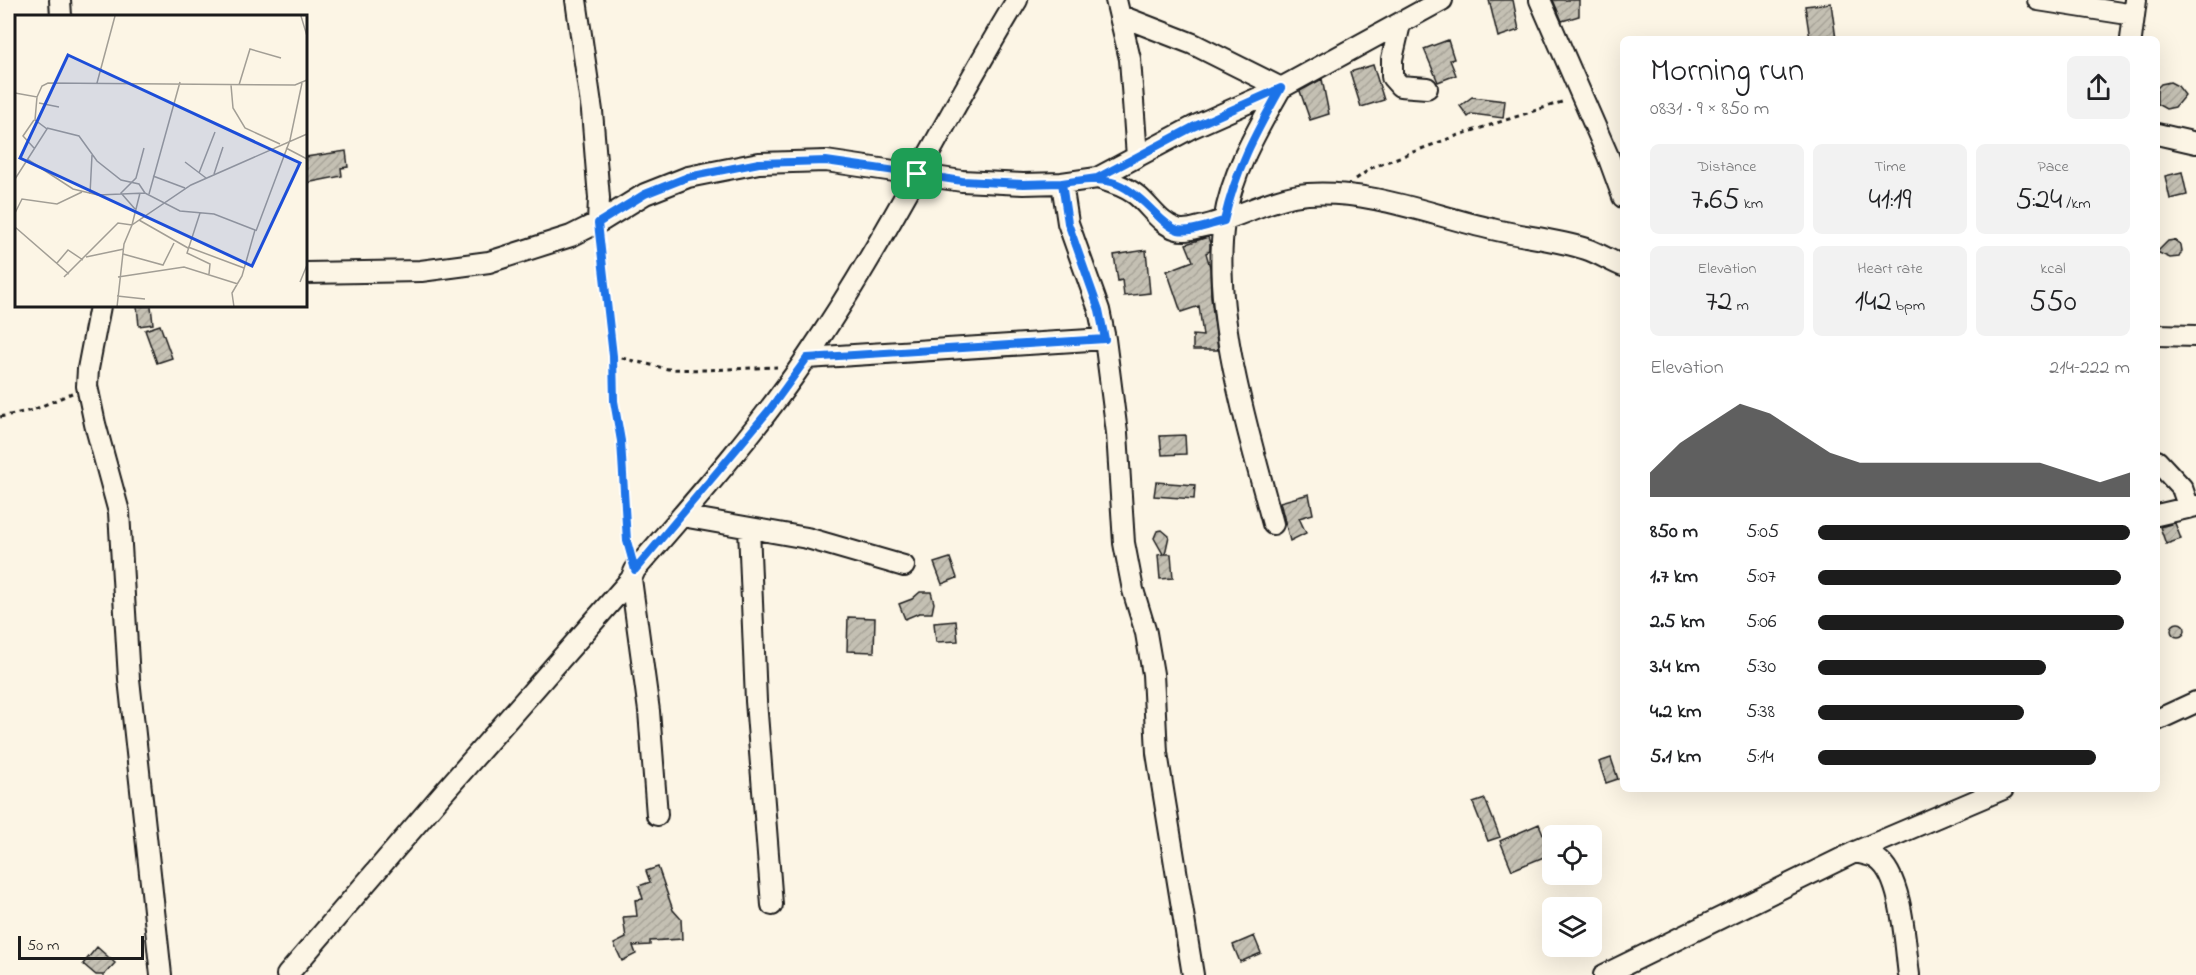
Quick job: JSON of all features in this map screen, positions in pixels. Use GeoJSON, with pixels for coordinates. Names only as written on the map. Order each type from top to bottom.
{"type":"FeatureCollection","features":[{"type":"Feature","properties":{"kind":"street"},"geometry":{"type":"LineString","coordinates":[[60,0],[62,15]]}},
{"type":"Feature","properties":{"kind":"street"},"geometry":{"type":"LineString","coordinates":[[576,0],[592,111],[599,198],[598,223]]}},
{"type":"Feature","properties":{"kind":"street"},"geometry":{"type":"LineString","coordinates":[[287,975],[633,574],[770,409],[848,293],[1017,0]]}},
{"type":"Feature","properties":{"kind":"street"},"geometry":{"type":"LineString","coordinates":[[308,273],[422,271],[489,262],[571,236],[598,223],[645,194],[688,177],[759,163],[826,161],[962,181],[1023,184],[1062,183],[1097,178],[1193,127],[1281,88],[1442,0]]}},
{"type":"Feature","properties":{"kind":"street"},"geometry":{"type":"LineString","coordinates":[[1540,0],[1620,189]]}},
{"type":"Feature","properties":{"kind":"street"},"geometry":{"type":"LineString","coordinates":[[2038,0],[2135,8],[2131,36]]}},
{"type":"Feature","properties":{"kind":"street"},"geometry":{"type":"LineString","coordinates":[[1119,8],[1281,88]]}},
{"type":"Feature","properties":{"kind":"street"},"geometry":{"type":"LineString","coordinates":[[1119,8],[1130,59],[1137,157]]}},
{"type":"Feature","properties":{"kind":"street"},"geometry":{"type":"LineString","coordinates":[[1400,24],[1392,59],[1392,77],[1400,86],[1427,88]]}},
{"type":"Feature","properties":{"kind":"street"},"geometry":{"type":"LineString","coordinates":[[1273,524],[1232,357],[1221,267],[1224,221],[1236,177],[1261,123],[1281,88]]}},
{"type":"Feature","properties":{"kind":"street"},"geometry":{"type":"LineString","coordinates":[[2160,135],[2196,142]]}},
{"type":"Feature","properties":{"kind":"street"},"geometry":{"type":"LineString","coordinates":[[1097,178],[1136,194],[1160,218],[1177,230],[1224,221],[1306,194],[1359,196],[1492,229],[1587,249],[1620,265]]}},
{"type":"Feature","properties":{"kind":"street"},"geometry":{"type":"LineString","coordinates":[[1062,183],[1068,223],[1099,310],[1105,339],[1117,433],[1124,543],[1133,590],[1146,633],[1153,674],[1157,753],[1193,975]]}},
{"type":"Feature","properties":{"kind":"street"},"geometry":{"type":"LineString","coordinates":[[100,308],[87,386],[119,512],[129,679],[161,975]]}},
{"type":"Feature","properties":{"kind":"street"},"geometry":{"type":"LineString","coordinates":[[2160,335],[2196,336]]}},
{"type":"Feature","properties":{"kind":"street"},"geometry":{"type":"LineString","coordinates":[[803,362],[1105,339]]}},
{"type":"Feature","properties":{"kind":"street"},"geometry":{"type":"LineString","coordinates":[[2160,464],[2182,488],[2192,507],[2160,514]]}},
{"type":"Feature","properties":{"kind":"street"},"geometry":{"type":"LineString","coordinates":[[682,516],[807,538],[904,566]]}},
{"type":"Feature","properties":{"kind":"street"},"geometry":{"type":"LineString","coordinates":[[749,528],[756,701],[772,905]]}},
{"type":"Feature","properties":{"kind":"street"},"geometry":{"type":"LineString","coordinates":[[633,574],[649,711],[657,816]]}},
{"type":"Feature","properties":{"kind":"street"},"geometry":{"type":"LineString","coordinates":[[2160,719],[2196,702]]}},
{"type":"Feature","properties":{"kind":"street"},"geometry":{"type":"LineString","coordinates":[[1604,975],[1855,852],[1996,792]]}},
{"type":"Feature","properties":{"kind":"street"},"geometry":{"type":"LineString","coordinates":[[1855,852],[1877,859],[1891,877],[1899,906],[1909,975]]}},
{"type":"Feature","properties":{"kind":"path"},"geometry":{"type":"LineString","coordinates":[[1333,194],[1373,166],[1537,108],[1582,96]]}},
{"type":"Feature","properties":{"kind":"path"},"geometry":{"type":"LineString","coordinates":[[598,223],[613,356],[614,401],[621,441],[627,541],[633,574]]}},
{"type":"Feature","properties":{"kind":"path"},"geometry":{"type":"LineString","coordinates":[[613,356],[668,369],[706,370],[803,362]]}},
{"type":"Feature","properties":{"kind":"path"},"geometry":{"type":"LineString","coordinates":[[0,417],[33,410],[87,386]]}},
{"type":"Feature","properties":{"kind":"building"},"geometry":{"type":"Polygon","coordinates":[[[1489,0],[1513,0],[1519,30],[1498,37],[1489,0]]]}},
{"type":"Feature","properties":{"kind":"building"},"geometry":{"type":"Polygon","coordinates":[[[1553,0],[1579,0],[1579,16],[1562,21],[1553,0]]]}},
{"type":"Feature","properties":{"kind":"building"},"geometry":{"type":"Polygon","coordinates":[[[1831,3],[1836,36],[1810,36],[1805,6],[1831,3]]]}},
{"type":"Feature","properties":{"kind":"building"},"geometry":{"type":"Polygon","coordinates":[[[1448,40],[1454,59],[1450,60],[1456,75],[1438,82],[1424,49],[1448,40]]]}},
{"type":"Feature","properties":{"kind":"building"},"geometry":{"type":"Polygon","coordinates":[[[1373,65],[1384,100],[1361,107],[1350,72],[1373,65]]]}},
{"type":"Feature","properties":{"kind":"building"},"geometry":{"type":"Polygon","coordinates":[[[1322,79],[1329,114],[1310,120],[1300,91],[1322,79]]]}},
{"type":"Feature","properties":{"kind":"building"},"geometry":{"type":"Polygon","coordinates":[[[2170,82],[2178,86],[2185,95],[2175,107],[2166,109],[2160,106],[2161,84],[2170,82]]]}},
{"type":"Feature","properties":{"kind":"building"},"geometry":{"type":"Polygon","coordinates":[[[1472,97],[1505,101],[1503,118],[1472,114],[1468,117],[1460,106],[1472,97]]]}},
{"type":"Feature","properties":{"kind":"building"},"geometry":{"type":"Polygon","coordinates":[[[346,151],[348,167],[341,168],[342,176],[308,183],[308,157],[346,151]]]}},
{"type":"Feature","properties":{"kind":"building"},"geometry":{"type":"Polygon","coordinates":[[[2182,172],[2187,195],[2170,199],[2165,176],[2182,172]]]}},
{"type":"Feature","properties":{"kind":"building"},"geometry":{"type":"Polygon","coordinates":[[[1208,237],[1210,251],[1206,253],[1210,267],[1211,297],[1218,350],[1193,350],[1193,335],[1203,336],[1199,306],[1181,312],[1167,271],[1193,261],[1186,244],[1208,237]]]}},
{"type":"Feature","properties":{"kind":"building"},"geometry":{"type":"Polygon","coordinates":[[[2174,240],[2181,245],[2182,251],[2179,257],[2170,258],[2160,253],[2160,249],[2168,241],[2174,240]]]}},
{"type":"Feature","properties":{"kind":"building"},"geometry":{"type":"Polygon","coordinates":[[[1146,250],[1150,293],[1124,296],[1122,280],[1118,281],[1114,255],[1146,250]]]}},
{"type":"Feature","properties":{"kind":"building"},"geometry":{"type":"Polygon","coordinates":[[[137,308],[151,308],[153,324],[139,326],[137,308]]]}},
{"type":"Feature","properties":{"kind":"building"},"geometry":{"type":"Polygon","coordinates":[[[160,325],[172,358],[157,363],[145,330],[160,325]]]}},
{"type":"Feature","properties":{"kind":"building"},"geometry":{"type":"Polygon","coordinates":[[[1185,435],[1186,454],[1162,455],[1160,436],[1185,435]]]}},
{"type":"Feature","properties":{"kind":"building"},"geometry":{"type":"Polygon","coordinates":[[[1156,482],[1195,485],[1194,499],[1154,496],[1156,482]]]}},
{"type":"Feature","properties":{"kind":"building"},"geometry":{"type":"Polygon","coordinates":[[[1309,494],[1313,514],[1299,518],[1306,533],[1290,541],[1280,502],[1309,494]]]}},
{"type":"Feature","properties":{"kind":"building"},"geometry":{"type":"Polygon","coordinates":[[[2175,523],[2181,539],[2166,544],[2160,527],[2175,523]]]}},
{"type":"Feature","properties":{"kind":"building"},"geometry":{"type":"Polygon","coordinates":[[[1162,530],[1169,536],[1165,554],[1171,554],[1173,578],[1160,579],[1158,555],[1163,554],[1154,538],[1157,531],[1162,530]]]}},
{"type":"Feature","properties":{"kind":"building"},"geometry":{"type":"Polygon","coordinates":[[[950,558],[957,578],[942,584],[934,563],[950,558]]]}},
{"type":"Feature","properties":{"kind":"building"},"geometry":{"type":"Polygon","coordinates":[[[920,592],[931,592],[934,603],[932,613],[919,613],[905,619],[899,604],[912,599],[920,592]]]}},
{"type":"Feature","properties":{"kind":"building"},"geometry":{"type":"Polygon","coordinates":[[[848,617],[875,618],[874,652],[847,651],[848,617]]]}},
{"type":"Feature","properties":{"kind":"building"},"geometry":{"type":"Polygon","coordinates":[[[956,621],[958,641],[936,642],[934,623],[956,621]]]}},
{"type":"Feature","properties":{"kind":"building"},"geometry":{"type":"Polygon","coordinates":[[[2175,623],[2181,623],[2185,630],[2181,637],[2175,637],[2171,633],[2171,627],[2175,623]]]}},
{"type":"Feature","properties":{"kind":"building"},"geometry":{"type":"Polygon","coordinates":[[[1611,758],[1618,779],[1606,783],[1599,762],[1611,758]]]}},
{"type":"Feature","properties":{"kind":"building"},"geometry":{"type":"Polygon","coordinates":[[[1485,799],[1500,837],[1488,841],[1473,803],[1485,799]]]}},
{"type":"Feature","properties":{"kind":"building"},"geometry":{"type":"Polygon","coordinates":[[[1539,824],[1542,832],[1542,858],[1512,870],[1500,841],[1539,824]]]}},
{"type":"Feature","properties":{"kind":"building"},"geometry":{"type":"Polygon","coordinates":[[[658,867],[673,910],[681,919],[682,939],[650,941],[650,945],[633,946],[636,954],[622,961],[614,944],[626,938],[623,917],[637,916],[635,900],[643,899],[639,886],[650,882],[646,871],[658,867]]]}},
{"type":"Feature","properties":{"kind":"building"},"geometry":{"type":"Polygon","coordinates":[[[1254,936],[1261,953],[1240,962],[1233,945],[1254,936]]]}},
{"type":"Feature","properties":{"kind":"building"},"geometry":{"type":"Polygon","coordinates":[[[97,947],[115,963],[104,975],[96,975],[83,964],[97,947]]]}},
{"type":"Feature","properties":{"kind":"route"},"geometry":{"type":"LineString","coordinates":[[917,174],[826,161],[759,163],[688,177],[645,194],[598,223],[613,356],[614,401],[621,441],[627,541],[635,570],[770,409],[807,358],[947,347],[1105,339],[1099,310],[1068,223],[1062,183],[1097,178],[1123,187],[1136,194],[1160,218],[1177,230],[1224,221],[1236,177],[1261,123],[1281,88],[1193,127],[1097,178],[1062,183],[1023,184],[962,181],[917,174]]}}]}
